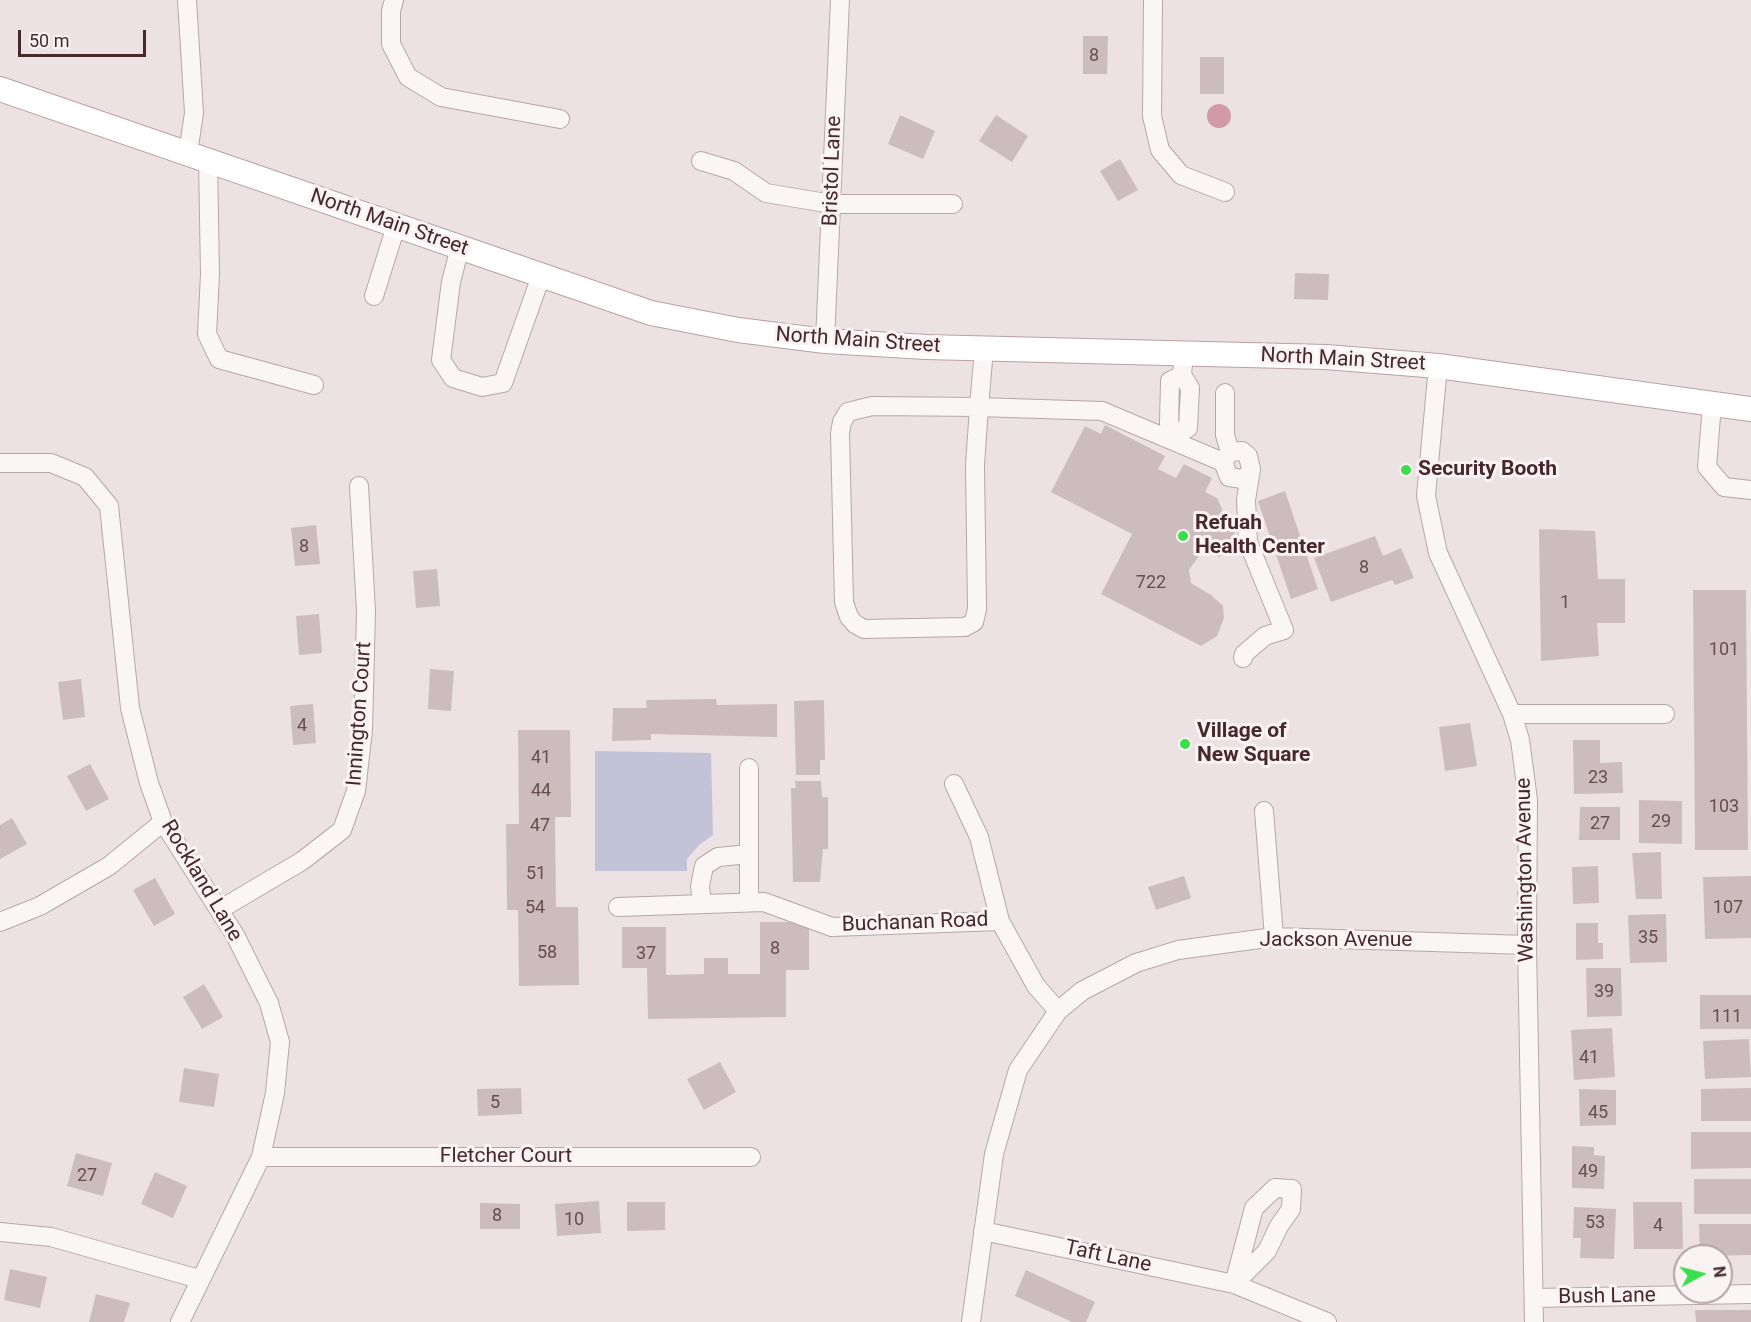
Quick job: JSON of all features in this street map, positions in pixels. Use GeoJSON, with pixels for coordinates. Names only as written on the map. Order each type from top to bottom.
{"type":"FeatureCollection","features":[{"type":"Feature","properties":{"kind":"main road","name":"North Main Street"},"geometry":{"type":"LineString","coordinates":[[0,89],[651,313],[738,330],[825,341],[984,349],[1183,364],[1326,357],[1438,366],[1751,409]]}},
{"type":"Feature","properties":{"kind":"street"},"geometry":{"type":"LineString","coordinates":[[187,0],[194,113],[210,274],[207,334],[219,359],[314,385]]}},
{"type":"Feature","properties":{"kind":"street"},"geometry":{"type":"LineString","coordinates":[[394,0],[391,10],[391,44],[408,77],[441,96],[560,119]]}},
{"type":"Feature","properties":{"kind":"street","name":"Bristol Lane"},"geometry":{"type":"LineString","coordinates":[[825,341],[840,0]]}},
{"type":"Feature","properties":{"kind":"street"},"geometry":{"type":"LineString","coordinates":[[1153,0],[1152,116],[1160,150],[1181,175],[1225,192]]}},
{"type":"Feature","properties":{"kind":"street"},"geometry":{"type":"LineString","coordinates":[[701,160],[734,171],[766,193],[831,204],[953,204]]}},
{"type":"Feature","properties":{"kind":"street"},"geometry":{"type":"LineString","coordinates":[[374,296],[396,226]]}},
{"type":"Feature","properties":{"kind":"street"},"geometry":{"type":"LineString","coordinates":[[460,247],[451,282],[441,360],[453,378],[482,387],[503,383],[541,276]]}},
{"type":"Feature","properties":{"kind":"street"},"geometry":{"type":"LineString","coordinates":[[984,349],[979,407],[975,465],[977,609],[974,622],[965,627],[864,629],[855,624],[844,602],[842,422],[848,412],[872,406],[979,407],[1102,411],[1227,457],[1242,451],[1251,461],[1246,500],[1248,542],[1284,630],[1265,636],[1244,654],[1243,658]]}},
{"type":"Feature","properties":{"kind":"street"},"geometry":{"type":"LineString","coordinates":[[1177,438],[1169,424],[1170,381],[1183,364]]}},
{"type":"Feature","properties":{"kind":"street","name":"Washington Avenue"},"geometry":{"type":"LineString","coordinates":[[1438,366],[1426,496],[1438,553],[1512,714],[1520,741],[1528,800],[1527,945],[1534,1322]]}},
{"type":"Feature","properties":{"kind":"street"},"geometry":{"type":"LineString","coordinates":[[1225,393],[1227,457]]}},
{"type":"Feature","properties":{"kind":"street"},"geometry":{"type":"LineString","coordinates":[[1712,404],[1707,467],[1724,487],[1751,490]]}},
{"type":"Feature","properties":{"kind":"street","name":"Rockland Lane"},"geometry":{"type":"LineString","coordinates":[[0,463],[51,463],[85,477],[109,506],[130,708],[149,783],[163,822],[235,935],[269,1003],[280,1042],[275,1093],[261,1157],[199,1279],[180,1322]]}},
{"type":"Feature","properties":{"kind":"street","name":"Innington Court"},"geometry":{"type":"LineString","coordinates":[[219,910],[302,861],[342,830],[356,791],[363,730],[366,611],[358,486]]}},
{"type":"Feature","properties":{"kind":"street"},"geometry":{"type":"LineString","coordinates":[[1512,714],[1665,714]]}},
{"type":"Feature","properties":{"kind":"street"},"geometry":{"type":"LineString","coordinates":[[749,768],[749,902]]}},
{"type":"Feature","properties":{"kind":"street"},"geometry":{"type":"LineString","coordinates":[[954,784],[979,837],[1000,921],[1036,986],[1058,1011]]}},
{"type":"Feature","properties":{"kind":"street"},"geometry":{"type":"LineString","coordinates":[[1264,811],[1274,937]]}},
{"type":"Feature","properties":{"kind":"street"},"geometry":{"type":"LineString","coordinates":[[0,922],[40,906],[109,866],[163,822]]}},
{"type":"Feature","properties":{"kind":"street"},"geometry":{"type":"LineString","coordinates":[[702,904],[700,886],[704,866],[718,857],[749,854]]}},
{"type":"Feature","properties":{"kind":"street","name":"Buchanan Road"},"geometry":{"type":"LineString","coordinates":[[618,907],[764,902],[832,927],[1000,921]]}},
{"type":"Feature","properties":{"kind":"street","name":"Jackson Avenue"},"geometry":{"type":"LineString","coordinates":[[970,1322],[994,1154],[1018,1070],[1058,1011],[1082,991],[1136,963],[1178,950],[1274,937],[1527,945]]}},
{"type":"Feature","properties":{"kind":"street","name":"Fletcher Court"},"geometry":{"type":"LineString","coordinates":[[261,1157],[751,1157]]}},
{"type":"Feature","properties":{"kind":"street"},"geometry":{"type":"LineString","coordinates":[[1275,1188],[1292,1189],[1291,1209],[1279,1226],[1267,1251],[1234,1284],[1254,1208],[1275,1188]]}},
{"type":"Feature","properties":{"kind":"street","name":"Taft Lane"},"geometry":{"type":"LineString","coordinates":[[983,1231],[1234,1284],[1327,1322]]}},
{"type":"Feature","properties":{"kind":"street"},"geometry":{"type":"LineString","coordinates":[[0,1232],[51,1237],[199,1279]]}},
{"type":"Feature","properties":{"kind":"street","name":"Bush Lane"},"geometry":{"type":"LineString","coordinates":[[1534,1298],[1751,1294]]}},
{"type":"Feature","properties":{"kind":"shaded area"},"geometry":{"type":"Polygon","coordinates":[[[1219,104],[1224,105],[1230,111],[1230,121],[1224,127],[1219,128],[1214,127],[1208,121],[1207,116],[1208,111],[1214,105],[1219,104]]]}},
{"type":"Feature","properties":{"kind":"shaded area"},"geometry":{"type":"Polygon","coordinates":[[[595,751],[711,753],[713,835],[699,845],[687,859],[687,871],[595,871],[595,751]]]}},
{"type":"Feature","properties":{"kind":"building"},"geometry":{"type":"Polygon","coordinates":[[[1083,36],[1108,36],[1107,74],[1083,74],[1083,36]]]}},
{"type":"Feature","properties":{"kind":"building"},"geometry":{"type":"Polygon","coordinates":[[[1200,57],[1224,57],[1224,94],[1200,94],[1200,57]]]}},
{"type":"Feature","properties":{"kind":"building"},"geometry":{"type":"Polygon","coordinates":[[[900,115],[935,131],[923,159],[888,144],[900,115]]]}},
{"type":"Feature","properties":{"kind":"building"},"geometry":{"type":"Polygon","coordinates":[[[996,115],[1028,136],[1012,162],[979,141],[996,115]]]}},
{"type":"Feature","properties":{"kind":"building"},"geometry":{"type":"Polygon","coordinates":[[[1120,159],[1138,190],[1118,201],[1100,171],[1120,159]]]}},
{"type":"Feature","properties":{"kind":"building"},"geometry":{"type":"Polygon","coordinates":[[[1295,273],[1329,274],[1328,300],[1294,299],[1295,273]]]}},
{"type":"Feature","properties":{"kind":"building","name":"Refuah Health Center"},"geometry":{"type":"Polygon","coordinates":[[[1105,425],[1165,456],[1158,469],[1176,478],[1184,464],[1212,478],[1205,492],[1217,498],[1222,509],[1220,522],[1237,525],[1229,550],[1219,557],[1205,547],[1189,570],[1191,583],[1211,595],[1223,606],[1224,618],[1217,636],[1201,646],[1101,594],[1132,534],[1051,492],[1085,426],[1101,434],[1105,425]]]}},
{"type":"Feature","properties":{"kind":"building"},"geometry":{"type":"Polygon","coordinates":[[[1285,491],[1318,589],[1291,599],[1258,501],[1285,491]]]}},
{"type":"Feature","properties":{"kind":"building"},"geometry":{"type":"Polygon","coordinates":[[[316,525],[320,564],[295,566],[291,528],[316,525]]]}},
{"type":"Feature","properties":{"kind":"building"},"geometry":{"type":"Polygon","coordinates":[[[1539,529],[1595,531],[1598,579],[1625,579],[1625,623],[1597,623],[1599,656],[1541,661],[1539,529]]]}},
{"type":"Feature","properties":{"kind":"building"},"geometry":{"type":"Polygon","coordinates":[[[1375,536],[1383,556],[1401,548],[1414,578],[1395,585],[1392,580],[1331,602],[1314,558],[1375,536]]]}},
{"type":"Feature","properties":{"kind":"building"},"geometry":{"type":"Polygon","coordinates":[[[437,569],[440,606],[416,608],[413,571],[437,569]]]}},
{"type":"Feature","properties":{"kind":"building"},"geometry":{"type":"Polygon","coordinates":[[[1693,590],[1746,590],[1748,850],[1695,850],[1693,590]]]}},
{"type":"Feature","properties":{"kind":"building"},"geometry":{"type":"Polygon","coordinates":[[[319,614],[322,653],[299,655],[296,616],[319,614]]]}},
{"type":"Feature","properties":{"kind":"building"},"geometry":{"type":"Polygon","coordinates":[[[430,669],[454,671],[451,711],[428,709],[430,669]]]}},
{"type":"Feature","properties":{"kind":"building"},"geometry":{"type":"Polygon","coordinates":[[[81,679],[85,717],[63,720],[58,682],[81,679]]]}},
{"type":"Feature","properties":{"kind":"building"},"geometry":{"type":"Polygon","coordinates":[[[716,699],[717,705],[777,704],[777,737],[651,734],[651,740],[612,741],[613,708],[647,708],[646,700],[716,699]]]}},
{"type":"Feature","properties":{"kind":"building"},"geometry":{"type":"Polygon","coordinates":[[[824,700],[825,760],[820,760],[820,775],[796,775],[794,701],[824,700]]]}},
{"type":"Feature","properties":{"kind":"building"},"geometry":{"type":"Polygon","coordinates":[[[313,704],[316,743],[293,745],[290,706],[313,704]]]}},
{"type":"Feature","properties":{"kind":"building"},"geometry":{"type":"Polygon","coordinates":[[[1470,723],[1477,766],[1445,771],[1439,727],[1470,723]]]}},
{"type":"Feature","properties":{"kind":"building"},"geometry":{"type":"Polygon","coordinates":[[[518,730],[570,730],[571,817],[555,817],[556,907],[578,907],[579,985],[519,986],[518,910],[507,910],[506,824],[519,824],[518,730]]]}},
{"type":"Feature","properties":{"kind":"building"},"geometry":{"type":"Polygon","coordinates":[[[1573,740],[1600,740],[1600,763],[1622,762],[1623,793],[1574,794],[1573,740]]]}},
{"type":"Feature","properties":{"kind":"building"},"geometry":{"type":"Polygon","coordinates":[[[90,764],[109,799],[86,811],[67,776],[90,764]]]}},
{"type":"Feature","properties":{"kind":"building"},"geometry":{"type":"Polygon","coordinates":[[[795,781],[821,781],[822,797],[828,797],[828,849],[823,849],[820,882],[793,882],[791,788],[796,788],[795,781]]]}},
{"type":"Feature","properties":{"kind":"building"},"geometry":{"type":"Polygon","coordinates":[[[1639,800],[1682,801],[1682,844],[1639,843],[1639,800]]]}},
{"type":"Feature","properties":{"kind":"building"},"geometry":{"type":"Polygon","coordinates":[[[1580,807],[1620,807],[1620,840],[1579,840],[1580,807]]]}},
{"type":"Feature","properties":{"kind":"building"},"geometry":{"type":"Polygon","coordinates":[[[12,818],[27,844],[0,859],[0,825],[12,818]]]}},
{"type":"Feature","properties":{"kind":"building"},"geometry":{"type":"Polygon","coordinates":[[[1661,852],[1662,899],[1636,899],[1632,853],[1661,852]]]}},
{"type":"Feature","properties":{"kind":"building"},"geometry":{"type":"Polygon","coordinates":[[[1598,866],[1599,903],[1573,904],[1572,867],[1598,866]]]}},
{"type":"Feature","properties":{"kind":"building"},"geometry":{"type":"Polygon","coordinates":[[[1184,876],[1191,898],[1156,910],[1148,887],[1184,876]]]}},
{"type":"Feature","properties":{"kind":"building"},"geometry":{"type":"Polygon","coordinates":[[[1751,876],[1751,938],[1705,939],[1703,877],[1751,876]]]}},
{"type":"Feature","properties":{"kind":"building"},"geometry":{"type":"Polygon","coordinates":[[[155,878],[175,914],[154,926],[133,890],[155,878]]]}},
{"type":"Feature","properties":{"kind":"building"},"geometry":{"type":"Polygon","coordinates":[[[1666,914],[1667,962],[1630,963],[1628,915],[1666,914]]]}},
{"type":"Feature","properties":{"kind":"building"},"geometry":{"type":"Polygon","coordinates":[[[760,922],[809,922],[809,970],[786,970],[786,1017],[648,1019],[647,968],[622,968],[622,927],[666,927],[666,975],[704,974],[704,958],[728,958],[728,974],[760,974],[760,922]]]}},
{"type":"Feature","properties":{"kind":"building"},"geometry":{"type":"Polygon","coordinates":[[[1576,923],[1598,923],[1598,943],[1603,943],[1603,959],[1576,960],[1576,923]]]}},
{"type":"Feature","properties":{"kind":"building"},"geometry":{"type":"Polygon","coordinates":[[[1586,968],[1621,968],[1622,1016],[1587,1017],[1586,968]]]}},
{"type":"Feature","properties":{"kind":"building"},"geometry":{"type":"Polygon","coordinates":[[[204,984],[223,1017],[202,1029],[183,997],[204,984]]]}},
{"type":"Feature","properties":{"kind":"building"},"geometry":{"type":"Polygon","coordinates":[[[1700,995],[1751,995],[1751,1029],[1700,1029],[1700,995]]]}},
{"type":"Feature","properties":{"kind":"building"},"geometry":{"type":"Polygon","coordinates":[[[1612,1028],[1615,1077],[1574,1080],[1571,1030],[1612,1028]]]}},
{"type":"Feature","properties":{"kind":"building"},"geometry":{"type":"Polygon","coordinates":[[[1749,1039],[1751,1077],[1705,1079],[1703,1041],[1749,1039]]]}},
{"type":"Feature","properties":{"kind":"building"},"geometry":{"type":"Polygon","coordinates":[[[720,1062],[736,1092],[704,1110],[687,1079],[720,1062]]]}},
{"type":"Feature","properties":{"kind":"building"},"geometry":{"type":"Polygon","coordinates":[[[184,1068],[219,1074],[214,1107],[179,1102],[184,1068]]]}},
{"type":"Feature","properties":{"kind":"building"},"geometry":{"type":"Polygon","coordinates":[[[521,1088],[522,1114],[478,1116],[477,1089],[521,1088]]]}},
{"type":"Feature","properties":{"kind":"building"},"geometry":{"type":"Polygon","coordinates":[[[1751,1088],[1751,1121],[1701,1121],[1701,1089],[1751,1088]]]}},
{"type":"Feature","properties":{"kind":"building"},"geometry":{"type":"Polygon","coordinates":[[[1579,1089],[1616,1090],[1616,1125],[1580,1126],[1579,1089]]]}},
{"type":"Feature","properties":{"kind":"building"},"geometry":{"type":"Polygon","coordinates":[[[1691,1132],[1751,1132],[1751,1168],[1691,1169],[1691,1132]]]}},
{"type":"Feature","properties":{"kind":"building"},"geometry":{"type":"Polygon","coordinates":[[[1572,1146],[1594,1147],[1594,1155],[1605,1156],[1604,1189],[1572,1188],[1572,1146]]]}},
{"type":"Feature","properties":{"kind":"building"},"geometry":{"type":"Polygon","coordinates":[[[76,1153],[112,1163],[103,1196],[67,1186],[76,1153]]]}},
{"type":"Feature","properties":{"kind":"building"},"geometry":{"type":"Polygon","coordinates":[[[155,1172],[187,1186],[173,1218],[141,1204],[155,1172]]]}},
{"type":"Feature","properties":{"kind":"building"},"geometry":{"type":"Polygon","coordinates":[[[1694,1179],[1751,1179],[1751,1214],[1694,1214],[1694,1179]]]}},
{"type":"Feature","properties":{"kind":"building"},"geometry":{"type":"Polygon","coordinates":[[[599,1201],[601,1233],[557,1236],[555,1204],[599,1201]]]}},
{"type":"Feature","properties":{"kind":"building"},"geometry":{"type":"Polygon","coordinates":[[[627,1202],[665,1202],[665,1230],[627,1231],[627,1202]]]}},
{"type":"Feature","properties":{"kind":"building"},"geometry":{"type":"Polygon","coordinates":[[[1633,1202],[1682,1202],[1683,1244],[1673,1244],[1673,1249],[1634,1249],[1633,1202]]]}},
{"type":"Feature","properties":{"kind":"building"},"geometry":{"type":"Polygon","coordinates":[[[480,1203],[520,1204],[520,1229],[480,1229],[480,1203]]]}},
{"type":"Feature","properties":{"kind":"building"},"geometry":{"type":"Polygon","coordinates":[[[1574,1207],[1616,1209],[1614,1259],[1580,1258],[1581,1238],[1573,1238],[1574,1207]]]}},
{"type":"Feature","properties":{"kind":"building"},"geometry":{"type":"Polygon","coordinates":[[[1699,1224],[1751,1224],[1751,1255],[1733,1255],[1733,1244],[1700,1244],[1699,1224]]]}},
{"type":"Feature","properties":{"kind":"building"},"geometry":{"type":"Polygon","coordinates":[[[10,1269],[47,1277],[40,1308],[4,1300],[10,1269]]]}},
{"type":"Feature","properties":{"kind":"building"},"geometry":{"type":"Polygon","coordinates":[[[1026,1270],[1095,1302],[1086,1322],[1072,1322],[1015,1296],[1026,1270]]]}},
{"type":"Feature","properties":{"kind":"building"},"geometry":{"type":"Polygon","coordinates":[[[96,1294],[130,1303],[124,1322],[89,1322],[96,1294]]]}},
{"type":"Feature","properties":{"kind":"building"},"geometry":{"type":"Polygon","coordinates":[[[1695,1310],[1751,1310],[1751,1322],[1696,1322],[1695,1310]]]}},
{"type":"Feature","properties":{"kind":"place","name":"Security Booth"},"geometry":{"type":"Point","coordinates":[1406,470]}},
{"type":"Feature","properties":{"kind":"place","name":"Refuah Health Center"},"geometry":{"type":"Point","coordinates":[1183,536]}},
{"type":"Feature","properties":{"kind":"place","name":"Village of New Square"},"geometry":{"type":"Point","coordinates":[1185,744]}}]}
